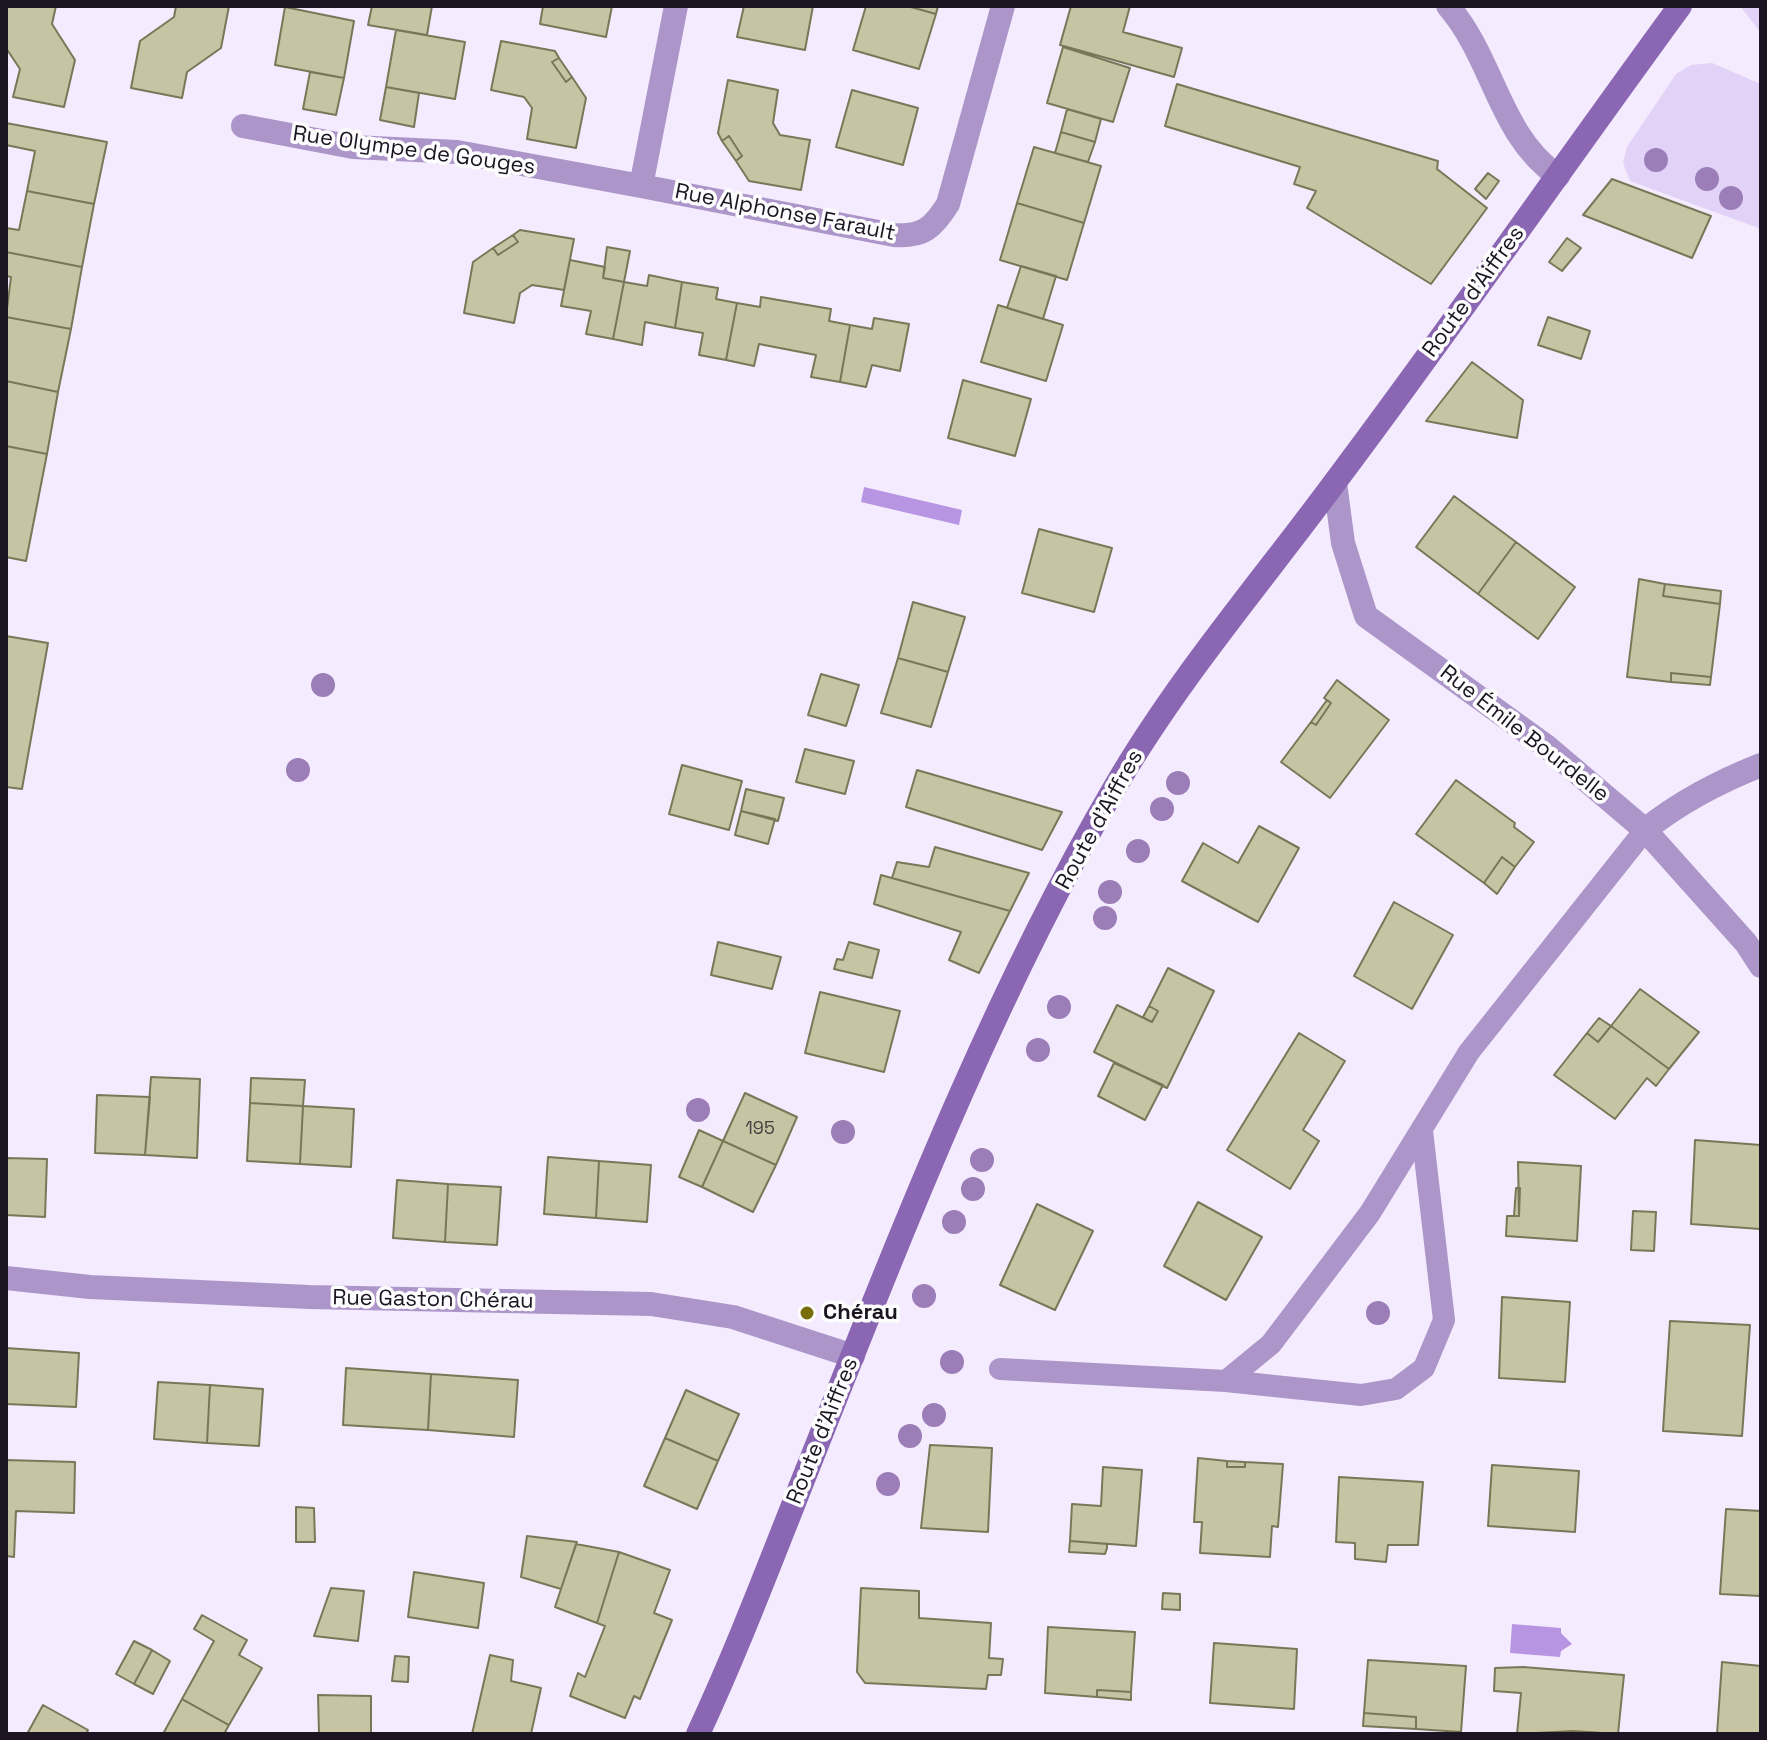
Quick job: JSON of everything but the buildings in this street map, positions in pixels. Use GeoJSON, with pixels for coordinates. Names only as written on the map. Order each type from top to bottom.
{"type":"FeatureCollection","features":[{"type":"Feature","properties":{"kind":"main road","name":"Route d'Aiffres"},"geometry":{"type":"LineString","coordinates":[[698,1734],[728,1670],[853,1356],[967,1083],[1034,941],[1114,788],[1167,705],[1335,483],[1680,6]]}},
{"type":"Feature","properties":{"kind":"street"},"geometry":{"type":"LineString","coordinates":[[641,186],[676,6]]}},
{"type":"Feature","properties":{"kind":"street","name":"Rue Alphonse Farault"},"geometry":{"type":"LineString","coordinates":[[641,186],[894,235],[912,236],[928,231],[948,204],[1003,6]]}},
{"type":"Feature","properties":{"kind":"street"},"geometry":{"type":"LineString","coordinates":[[1448,6],[1480,52],[1516,135],[1538,163],[1558,176]]}},
{"type":"Feature","properties":{"kind":"street","name":"Rue Olympe de Gouges"},"geometry":{"type":"LineString","coordinates":[[243,126],[353,147],[457,152],[641,186]]}},
{"type":"Feature","properties":{"kind":"street","name":"Rue Émile Bourdelle"},"geometry":{"type":"LineString","coordinates":[[1335,483],[1343,543],[1366,616],[1546,746],[1645,830],[1736,931],[1761,966]]}},
{"type":"Feature","properties":{"kind":"street"},"geometry":{"type":"LineString","coordinates":[[1645,830],[1677,804],[1761,765]]}},
{"type":"Feature","properties":{"kind":"street","name":"Rue Gaston Chérau"},"geometry":{"type":"LineString","coordinates":[[6,1278],[90,1287],[309,1297],[651,1304],[733,1317],[853,1356]]}},
{"type":"Feature","properties":{"kind":"lane"},"geometry":{"type":"LineString","coordinates":[[1226,1381],[1271,1344],[1370,1213],[1469,1052],[1645,830]]}},
{"type":"Feature","properties":{"kind":"lane"},"geometry":{"type":"LineString","coordinates":[[1000,1369],[1226,1381],[1361,1395],[1396,1389],[1424,1368],[1444,1320],[1422,1131]]}},
{"type":"Feature","properties":{"kind":"shaded area"},"geometry":{"type":"Polygon","coordinates":[[[1740,6],[1761,6],[1761,33],[1740,6]]]}},
{"type":"Feature","properties":{"kind":"shaded area"},"geometry":{"type":"Polygon","coordinates":[[[1712,63],[1761,84],[1761,229],[1630,181],[1623,163],[1627,147],[1676,74],[1691,65],[1712,63]]]}},
{"type":"Feature","properties":{"kind":"shaded area"},"geometry":{"type":"Polygon","coordinates":[[[864,487],[962,510],[959,525],[861,502],[864,487]]]}},
{"type":"Feature","properties":{"kind":"shaded area"},"geometry":{"type":"Polygon","coordinates":[[[1512,1624],[1561,1628],[1561,1633],[1572,1644],[1561,1651],[1560,1657],[1510,1653],[1512,1624]]]}},
{"type":"Feature","properties":{"kind":"place","name":"Chérau"},"geometry":{"type":"Point","coordinates":[807,1313]}}]}
